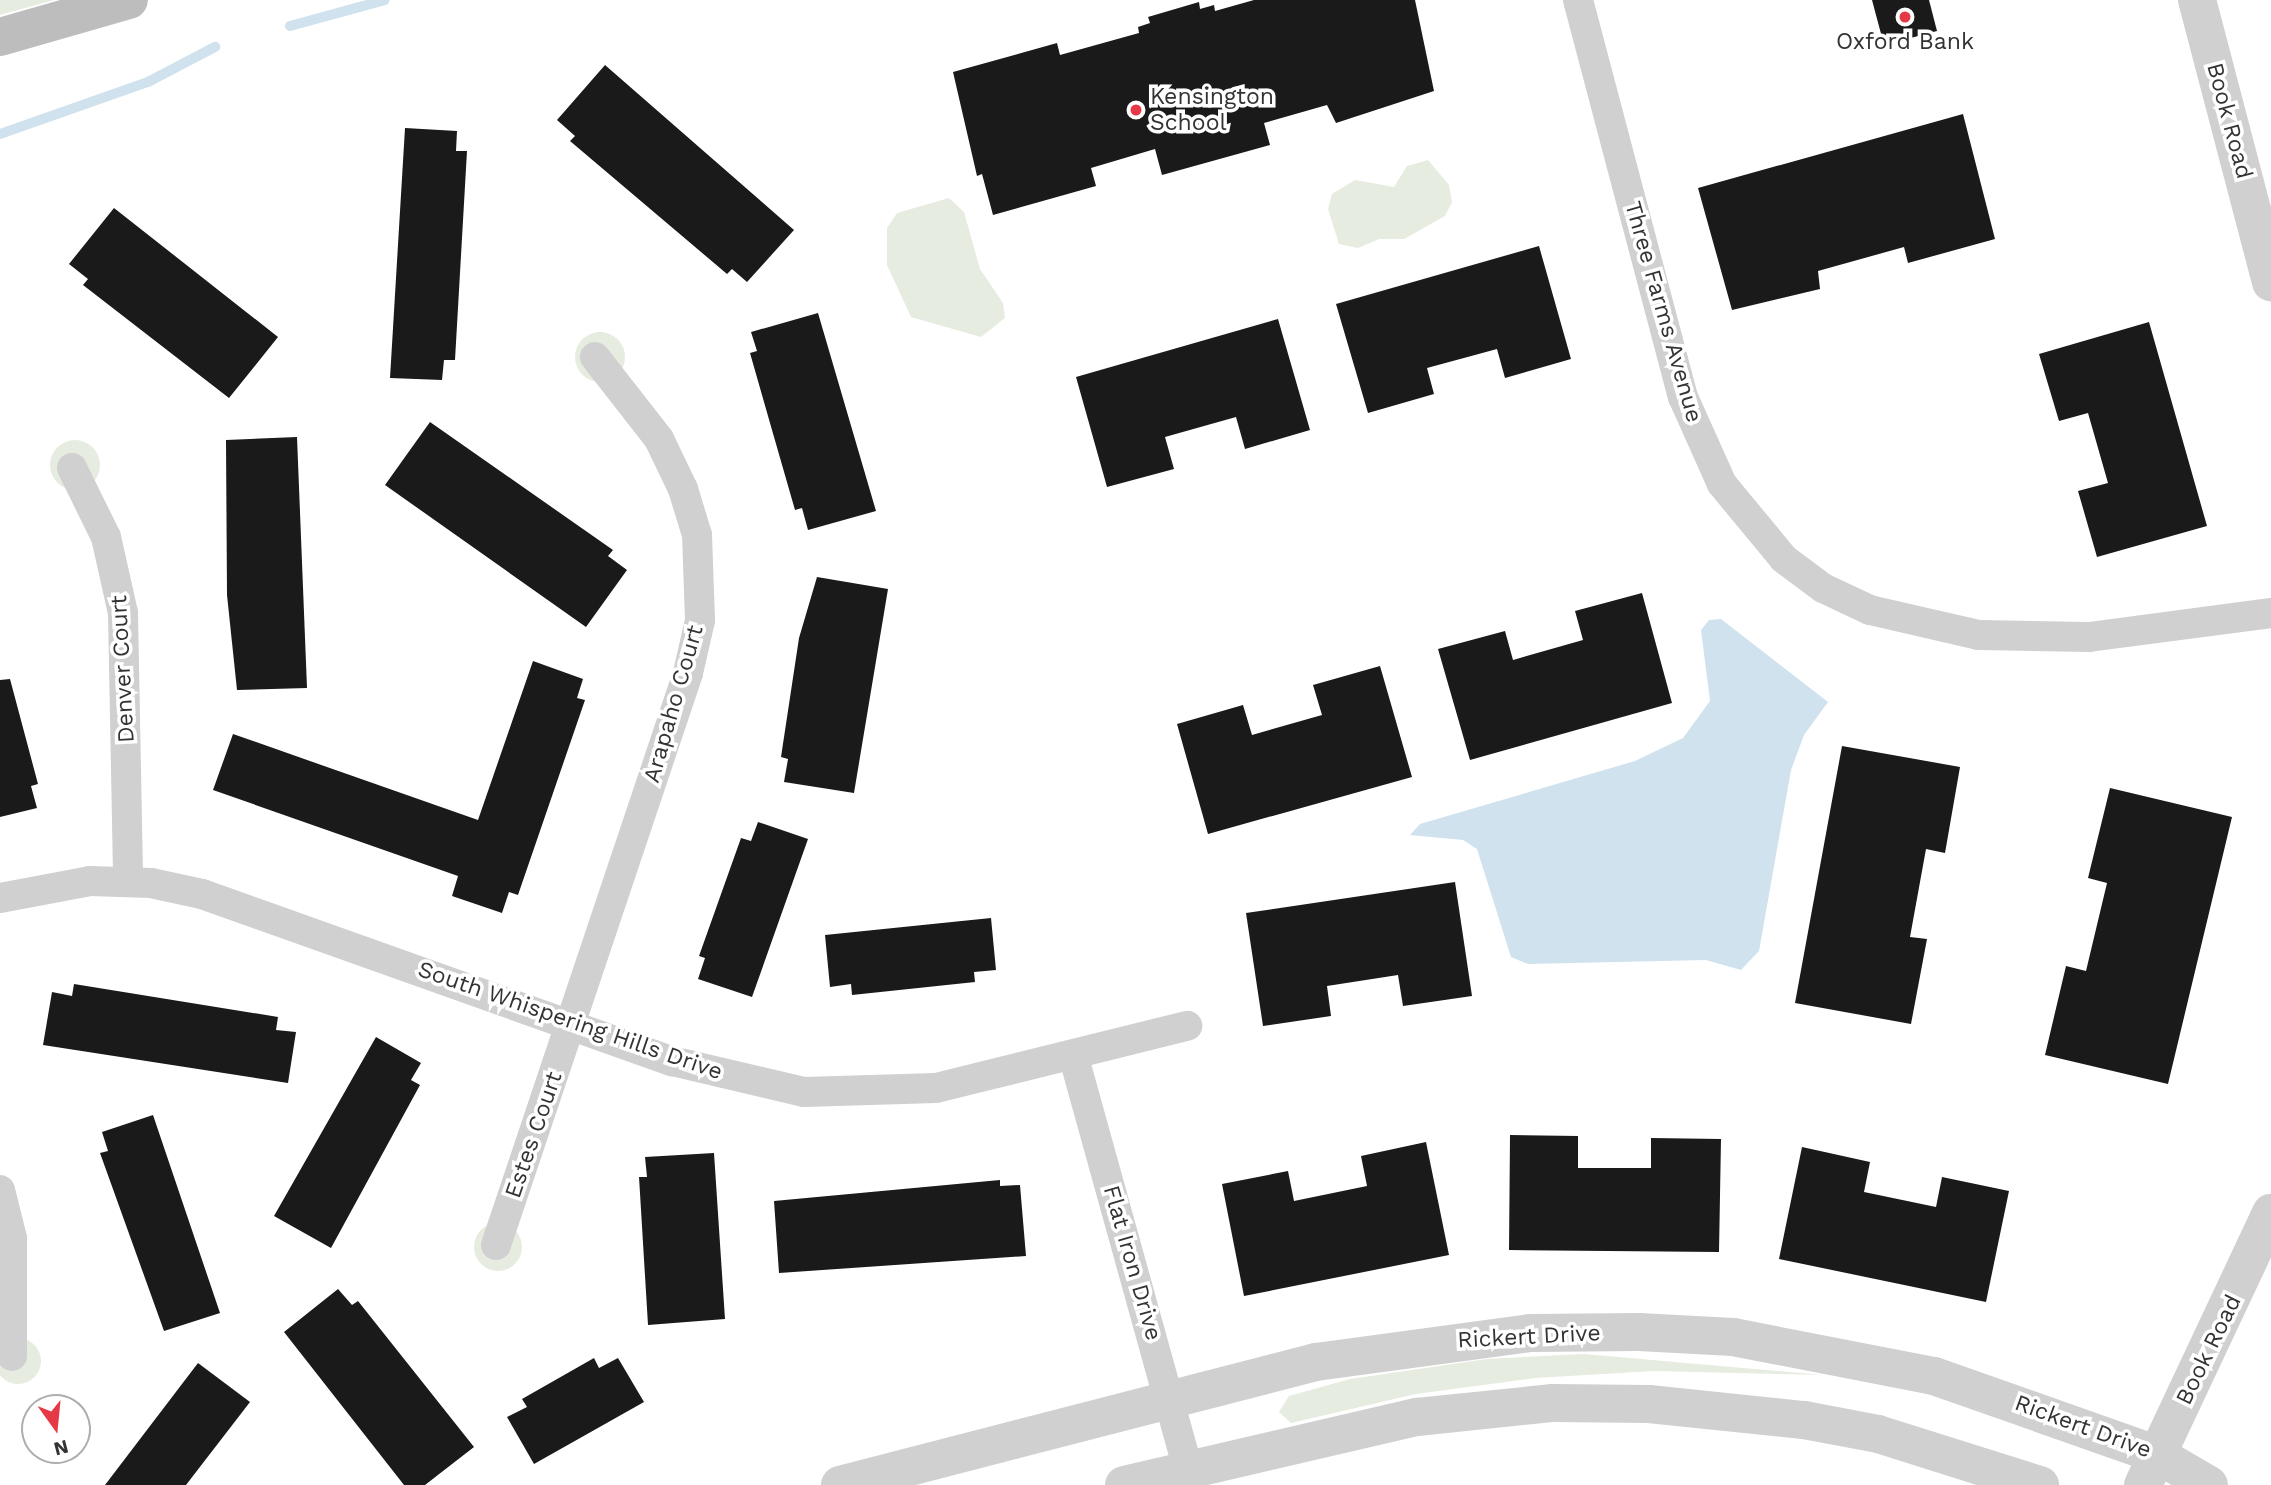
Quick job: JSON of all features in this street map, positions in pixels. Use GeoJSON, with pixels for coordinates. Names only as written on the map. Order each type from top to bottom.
{"type":"FeatureCollection","features":[{"type":"Feature","properties":{"kind":"main road"},"geometry":{"type":"LineString","coordinates":[[0,37],[129,0]]}},
{"type":"Feature","properties":{"kind":"street","name":"Three Farms Avenue"},"geometry":{"type":"LineString","coordinates":[[1578,0],[1683,397],[1722,484],[1784,558],[1823,588],[1870,610],[1979,635],[2089,637],[2271,613]]}},
{"type":"Feature","properties":{"kind":"street","name":"Book Road"},"geometry":{"type":"LineString","coordinates":[[2197,0],[2271,282]]}},
{"type":"Feature","properties":{"kind":"street","name":"Arapaho Court"},"geometry":{"type":"LineString","coordinates":[[572,1026],[700,620],[697,535],[683,489],[659,439],[595,358]]}},
{"type":"Feature","properties":{"kind":"street","name":"Denver Court"},"geometry":{"type":"LineString","coordinates":[[72,468],[106,537],[123,612],[128,881]]}},
{"type":"Feature","properties":{"kind":"street","name":"South Whispering Hills Drive"},"geometry":{"type":"LineString","coordinates":[[0,898],[128,881],[247,907],[672,1061],[804,1092],[936,1088],[1074,1058],[1187,1026]]}},
{"type":"Feature","properties":{"kind":"street","name":"Estes Court"},"geometry":{"type":"LineString","coordinates":[[496,1245],[572,1026]]}},
{"type":"Feature","properties":{"kind":"street","name":"Flat Iron Drive"},"geometry":{"type":"LineString","coordinates":[[1074,1058],[1188,1469]]}},
{"type":"Feature","properties":{"kind":"street"},"geometry":{"type":"LineString","coordinates":[[0,1189],[12,1238],[12,1356]]}},
{"type":"Feature","properties":{"kind":"street","name":"Book Road"},"geometry":{"type":"LineString","coordinates":[[2150,1470],[2271,1213]]}},
{"type":"Feature","properties":{"kind":"street","name":"Rickert Drive"},"geometry":{"type":"LineString","coordinates":[[840,1485],[1171,1400],[1420,1344],[1531,1333],[1733,1337],[1934,1376],[2150,1470],[2209,1485]]}},
{"type":"Feature","properties":{"kind":"street"},"geometry":{"type":"LineString","coordinates":[[1124,1485],[1417,1417],[1553,1404],[1649,1404],[1756,1413],[1878,1434],[2040,1485]]}},
{"type":"Feature","properties":{"kind":"shaded area"},"geometry":{"type":"Polygon","coordinates":[[[0,0],[54,0],[0,15],[0,0]]]}},
{"type":"Feature","properties":{"kind":"shaded area"},"geometry":{"type":"Polygon","coordinates":[[[1428,160],[1449,185],[1452,202],[1445,216],[1404,239],[1379,239],[1358,248],[1339,244],[1328,209],[1332,194],[1355,180],[1394,187],[1407,166],[1428,160]]]}},
{"type":"Feature","properties":{"kind":"shaded area"},"geometry":{"type":"Polygon","coordinates":[[[949,198],[964,212],[980,269],[1003,303],[1005,318],[981,337],[911,317],[887,265],[887,228],[897,213],[949,198]]]}},
{"type":"Feature","properties":{"kind":"shaded area"},"geometry":{"type":"Polygon","coordinates":[[[600,332],[618,339],[625,357],[618,375],[600,382],[582,375],[575,357],[582,339],[600,332]]]}},
{"type":"Feature","properties":{"kind":"shaded area"},"geometry":{"type":"Polygon","coordinates":[[[75,440],[92,448],[100,465],[92,482],[75,490],[58,482],[50,465],[58,448],[75,440]]]}},
{"type":"Feature","properties":{"kind":"shaded area"},"geometry":{"type":"Polygon","coordinates":[[[498,1223],[515,1230],[522,1247],[515,1264],[498,1271],[481,1264],[474,1247],[481,1230],[498,1223]]]}},
{"type":"Feature","properties":{"kind":"shaded area"},"geometry":{"type":"Polygon","coordinates":[[[18,1338],[35,1344],[41,1361],[35,1378],[18,1384],[1,1378],[-5,1361],[1,1344],[18,1338]]]}},
{"type":"Feature","properties":{"kind":"shaded area"},"geometry":{"type":"Polygon","coordinates":[[[1584,1354],[1822,1375],[1654,1371],[1535,1378],[1416,1394],[1291,1423],[1279,1412],[1289,1396],[1350,1379],[1487,1359],[1584,1354]]]}},
{"type":"Feature","properties":{"kind":"water"},"geometry":{"type":"Polygon","coordinates":[[[1721,619],[1828,702],[1804,735],[1791,770],[1759,951],[1741,970],[1706,960],[1528,964],[1511,957],[1477,849],[1463,840],[1410,835],[1420,824],[1635,761],[1683,738],[1710,701],[1701,630],[1709,620],[1721,619]]]}},
{"type":"Feature","properties":{"kind":"building","name":"Kensington School"},"geometry":{"type":"Polygon","coordinates":[[[1254,0],[1415,0],[1434,91],[1336,123],[1327,105],[1264,123],[1270,145],[1162,175],[1155,149],[1091,168],[1096,186],[993,215],[982,174],[977,176],[953,72],[1057,43],[1060,55],[1139,33],[1138,27],[1150,23],[1148,17],[1199,2],[1200,9],[1214,5],[1215,11],[1254,0]]]}},
{"type":"Feature","properties":{"kind":"building","name":"Oxford Bank"},"geometry":{"type":"Polygon","coordinates":[[[1872,0],[1929,0],[1937,31],[1884,45],[1872,0]]]}},
{"type":"Feature","properties":{"kind":"building"},"geometry":{"type":"Polygon","coordinates":[[[605,65],[794,230],[747,282],[732,269],[727,274],[570,141],[575,136],[557,120],[605,65]]]}},
{"type":"Feature","properties":{"kind":"building"},"geometry":{"type":"Polygon","coordinates":[[[1963,114],[1995,239],[1908,263],[1904,247],[1818,271],[1820,289],[1732,310],[1698,188],[1963,114]]]}},
{"type":"Feature","properties":{"kind":"building"},"geometry":{"type":"Polygon","coordinates":[[[405,128],[457,131],[456,151],[467,151],[455,360],[444,360],[442,380],[390,378],[405,128]]]}},
{"type":"Feature","properties":{"kind":"building"},"geometry":{"type":"Polygon","coordinates":[[[114,208],[278,337],[229,398],[83,285],[88,279],[69,264],[114,208]]]}},
{"type":"Feature","properties":{"kind":"building"},"geometry":{"type":"Polygon","coordinates":[[[1539,246],[1571,359],[1505,378],[1497,349],[1427,368],[1434,394],[1368,413],[1336,304],[1539,246]]]}},
{"type":"Feature","properties":{"kind":"building"},"geometry":{"type":"Polygon","coordinates":[[[818,313],[876,511],[808,530],[802,508],[795,510],[750,353],[757,351],[751,332],[818,313]]]}},
{"type":"Feature","properties":{"kind":"building"},"geometry":{"type":"Polygon","coordinates":[[[1278,319],[1310,430],[1245,449],[1236,417],[1165,437],[1174,469],[1107,487],[1076,377],[1278,319]]]}},
{"type":"Feature","properties":{"kind":"building"},"geometry":{"type":"Polygon","coordinates":[[[2149,322],[2207,526],[2097,557],[2078,491],[2108,483],[2088,413],[2059,421],[2039,354],[2149,322]]]}},
{"type":"Feature","properties":{"kind":"building"},"geometry":{"type":"Polygon","coordinates":[[[430,422],[613,550],[608,556],[627,570],[586,627],[385,485],[430,422]]]}},
{"type":"Feature","properties":{"kind":"building"},"geometry":{"type":"Polygon","coordinates":[[[297,437],[307,688],[237,690],[227,595],[226,440],[297,437]]]}},
{"type":"Feature","properties":{"kind":"building"},"geometry":{"type":"Polygon","coordinates":[[[817,577],[888,589],[854,793],[784,782],[788,759],[781,757],[799,638],[817,577]]]}},
{"type":"Feature","properties":{"kind":"building"},"geometry":{"type":"Polygon","coordinates":[[[1642,593],[1672,703],[1470,760],[1438,649],[1505,631],[1513,660],[1583,640],[1575,611],[1642,593]]]}},
{"type":"Feature","properties":{"kind":"building"},"geometry":{"type":"Polygon","coordinates":[[[533,661],[583,679],[577,698],[585,700],[518,895],[509,892],[502,913],[452,896],[458,876],[213,790],[233,734],[478,820],[533,661]]]}},
{"type":"Feature","properties":{"kind":"building"},"geometry":{"type":"Polygon","coordinates":[[[1380,666],[1412,777],[1208,834],[1177,724],[1243,705],[1252,735],[1322,715],[1313,685],[1380,666]]]}},
{"type":"Feature","properties":{"kind":"building"},"geometry":{"type":"Polygon","coordinates":[[[10,679],[38,784],[31,786],[37,808],[0,817],[0,680],[10,679]]]}},
{"type":"Feature","properties":{"kind":"building"},"geometry":{"type":"Polygon","coordinates":[[[1842,746],[1960,767],[1945,853],[1926,849],[1910,937],[1927,939],[1911,1024],[1795,1003],[1842,746]]]}},
{"type":"Feature","properties":{"kind":"building"},"geometry":{"type":"Polygon","coordinates":[[[2110,788],[2232,817],[2168,1084],[2045,1055],[2066,966],[2086,971],[2107,883],[2088,878],[2110,788]]]}},
{"type":"Feature","properties":{"kind":"building"},"geometry":{"type":"Polygon","coordinates":[[[758,822],[808,839],[752,997],[698,979],[705,958],[699,956],[741,838],[751,841],[758,822]]]}},
{"type":"Feature","properties":{"kind":"building"},"geometry":{"type":"Polygon","coordinates":[[[1455,882],[1472,996],[1403,1006],[1398,975],[1327,986],[1331,1016],[1263,1026],[1246,913],[1455,882]]]}},
{"type":"Feature","properties":{"kind":"building"},"geometry":{"type":"Polygon","coordinates":[[[991,918],[996,970],[974,972],[975,982],[852,995],[851,984],[830,987],[825,935],[991,918]]]}},
{"type":"Feature","properties":{"kind":"building"},"geometry":{"type":"Polygon","coordinates":[[[74,984],[278,1017],[276,1030],[296,1032],[288,1083],[43,1045],[52,992],[72,996],[74,984]]]}},
{"type":"Feature","properties":{"kind":"building"},"geometry":{"type":"Polygon","coordinates":[[[376,1037],[421,1063],[411,1080],[420,1085],[331,1248],[274,1216],[376,1037]]]}},
{"type":"Feature","properties":{"kind":"building"},"geometry":{"type":"Polygon","coordinates":[[[153,1115],[220,1313],[164,1331],[100,1153],[108,1151],[102,1132],[153,1115]]]}},
{"type":"Feature","properties":{"kind":"building"},"geometry":{"type":"Polygon","coordinates":[[[1510,1135],[1578,1136],[1578,1168],[1651,1168],[1651,1138],[1721,1139],[1719,1252],[1509,1250],[1510,1135]]]}},
{"type":"Feature","properties":{"kind":"building"},"geometry":{"type":"Polygon","coordinates":[[[1426,1142],[1449,1255],[1244,1296],[1222,1184],[1288,1171],[1294,1201],[1367,1186],[1361,1156],[1426,1142]]]}},
{"type":"Feature","properties":{"kind":"building"},"geometry":{"type":"Polygon","coordinates":[[[1802,1147],[1870,1162],[1864,1192],[1936,1207],[1942,1177],[2009,1191],[1986,1302],[1779,1259],[1802,1147]]]}},
{"type":"Feature","properties":{"kind":"building"},"geometry":{"type":"Polygon","coordinates":[[[714,1153],[725,1319],[648,1325],[639,1177],[647,1177],[645,1157],[714,1153]]]}},
{"type":"Feature","properties":{"kind":"building"},"geometry":{"type":"Polygon","coordinates":[[[1000,1180],[1000,1186],[1020,1185],[1026,1256],[779,1273],[774,1201],[1000,1180]]]}},
{"type":"Feature","properties":{"kind":"building"},"geometry":{"type":"Polygon","coordinates":[[[338,1289],[352,1305],[358,1301],[474,1447],[425,1485],[404,1485],[284,1332],[338,1289]]]}},
{"type":"Feature","properties":{"kind":"building"},"geometry":{"type":"Polygon","coordinates":[[[594,1358],[599,1368],[618,1358],[644,1402],[534,1464],[507,1417],[527,1407],[522,1399],[594,1358]]]}},
{"type":"Feature","properties":{"kind":"building"},"geometry":{"type":"Polygon","coordinates":[[[198,1363],[250,1402],[186,1485],[105,1485],[198,1363]]]}},
{"type":"Feature","properties":{"kind":"waterway"},"geometry":{"type":"LineString","coordinates":[[290,26],[385,0]]}},
{"type":"Feature","properties":{"kind":"waterway"},"geometry":{"type":"LineString","coordinates":[[0,134],[148,82],[215,47]]}},
{"type":"Feature","properties":{"kind":"place","name":"Oxford Bank"},"geometry":{"type":"Point","coordinates":[1905,17]}},
{"type":"Feature","properties":{"kind":"place","name":"Kensington School"},"geometry":{"type":"Point","coordinates":[1136,110]}}]}
